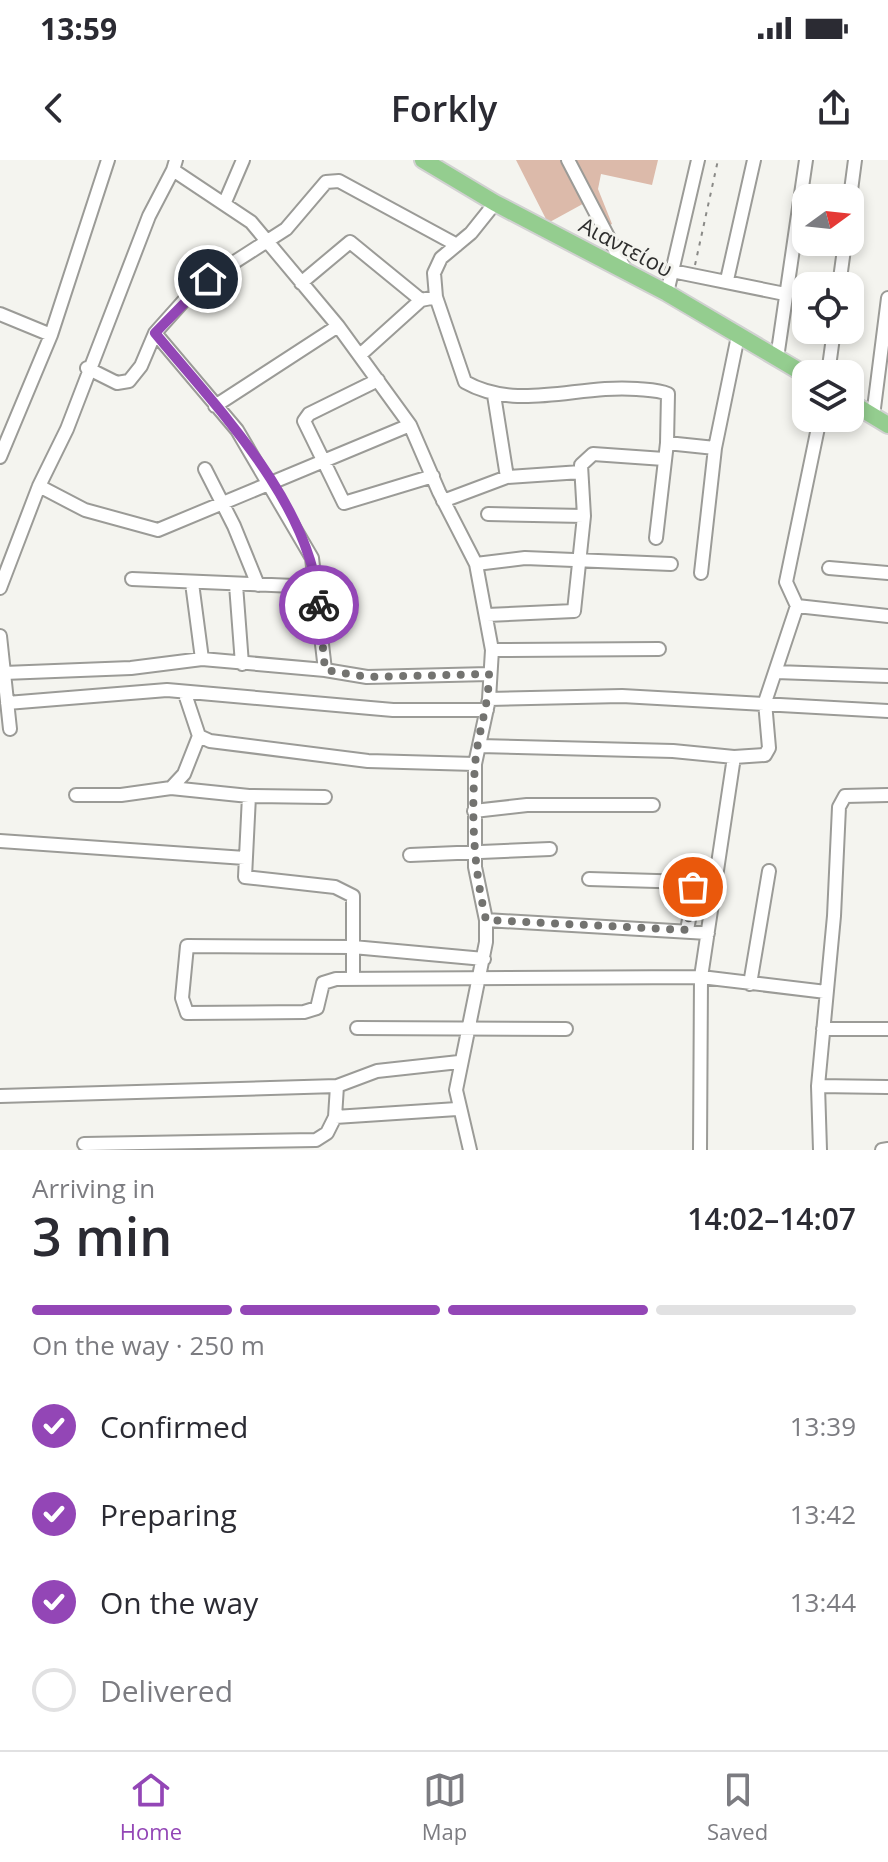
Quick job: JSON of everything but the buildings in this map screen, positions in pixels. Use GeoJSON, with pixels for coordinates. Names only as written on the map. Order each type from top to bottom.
{"type":"FeatureCollection","features":[{"type":"Feature","properties":{"kind":"main road","name":"Αιαντείου"},"geometry":{"type":"LineString","coordinates":[[423,160],[495,203],[667,293],[792,367]]}},
{"type":"Feature","properties":{"kind":"street"},"geometry":{"type":"LineString","coordinates":[[0,457],[51,335],[108,160]]}},
{"type":"Feature","properties":{"kind":"street"},"geometry":{"type":"LineString","coordinates":[[225,202],[243,160]]}},
{"type":"Feature","properties":{"kind":"street"},"geometry":{"type":"LineString","coordinates":[[568,160],[626,271]]}},
{"type":"Feature","properties":{"kind":"street"},"geometry":{"type":"LineString","coordinates":[[667,293],[698,160]]}},
{"type":"Feature","properties":{"kind":"street"},"geometry":{"type":"LineString","coordinates":[[727,280],[754,160]]}},
{"type":"Feature","properties":{"kind":"street"},"geometry":{"type":"LineString","coordinates":[[777,358],[806,160]]}},
{"type":"Feature","properties":{"kind":"street"},"geometry":{"type":"LineString","coordinates":[[852,184],[855,160]]}},
{"type":"Feature","properties":{"kind":"street"},"geometry":{"type":"LineString","coordinates":[[0,588],[39,486],[67,429],[87,368],[149,216],[174,165],[225,202],[269,240],[360,355],[410,425],[443,501],[476,564],[492,650],[488,704],[475,764],[475,852],[486,920],[484,959],[459,1062],[457,1109],[470,1150]]}},
{"type":"Feature","properties":{"kind":"street"},"geometry":{"type":"LineString","coordinates":[[87,368],[117,383],[129,381],[141,366],[155,333],[208,279],[286,229],[326,182],[333,180],[457,245]]}},
{"type":"Feature","properties":{"kind":"street"},"geometry":{"type":"LineString","coordinates":[[495,203],[441,258],[434,273],[436,297],[465,382],[494,395],[517,398],[611,387],[664,392],[670,400],[656,538]]}},
{"type":"Feature","properties":{"kind":"street"},"geometry":{"type":"LineString","coordinates":[[301,283],[350,242],[421,300]]}},
{"type":"Feature","properties":{"kind":"street"},"geometry":{"type":"LineString","coordinates":[[672,271],[785,294]]}},
{"type":"Feature","properties":{"kind":"street"},"geometry":{"type":"LineString","coordinates":[[360,355],[421,300],[436,297]]}},
{"type":"Feature","properties":{"kind":"street"},"geometry":{"type":"LineString","coordinates":[[881,420],[888,298]]}},
{"type":"Feature","properties":{"kind":"street"},"geometry":{"type":"LineString","coordinates":[[0,314],[51,335]]}},
{"type":"Feature","properties":{"kind":"street"},"geometry":{"type":"LineString","coordinates":[[215,406],[338,326]]}},
{"type":"Feature","properties":{"kind":"street"},"geometry":{"type":"LineString","coordinates":[[155,333],[237,430],[272,484],[312,558],[318,587],[325,670]]}},
{"type":"Feature","properties":{"kind":"street"},"geometry":{"type":"LineString","coordinates":[[701,573],[715,448],[738,336]]}},
{"type":"Feature","properties":{"kind":"street"},"geometry":{"type":"LineString","coordinates":[[378,380],[309,414],[304,421],[344,503],[433,476]]}},
{"type":"Feature","properties":{"kind":"street"},"geometry":{"type":"LineString","coordinates":[[494,395],[507,477]]}},
{"type":"Feature","properties":{"kind":"street"},"geometry":{"type":"LineString","coordinates":[[39,486],[85,510],[158,530],[410,425]]}},
{"type":"Feature","properties":{"kind":"street"},"geometry":{"type":"LineString","coordinates":[[479,746],[673,751],[734,757],[768,752],[765,702],[797,606],[786,582],[817,432]]}},
{"type":"Feature","properties":{"kind":"street"},"geometry":{"type":"LineString","coordinates":[[667,443],[715,448]]}},
{"type":"Feature","properties":{"kind":"street"},"geometry":{"type":"LineString","coordinates":[[487,615],[574,611],[584,516],[581,465],[593,454],[664,459]]}},
{"type":"Feature","properties":{"kind":"street"},"geometry":{"type":"LineString","coordinates":[[205,469],[224,504],[258,585]]}},
{"type":"Feature","properties":{"kind":"street"},"geometry":{"type":"LineString","coordinates":[[443,501],[507,477],[581,472]]}},
{"type":"Feature","properties":{"kind":"street"},"geometry":{"type":"LineString","coordinates":[[488,514],[584,516]]}},
{"type":"Feature","properties":{"kind":"street"},"geometry":{"type":"LineString","coordinates":[[476,564],[503,559],[671,564]]}},
{"type":"Feature","properties":{"kind":"street"},"geometry":{"type":"LineString","coordinates":[[829,568],[888,573]]}},
{"type":"Feature","properties":{"kind":"street"},"geometry":{"type":"LineString","coordinates":[[132,579],[318,587]]}},
{"type":"Feature","properties":{"kind":"street"},"geometry":{"type":"LineString","coordinates":[[192,583],[202,659]]}},
{"type":"Feature","properties":{"kind":"street"},"geometry":{"type":"LineString","coordinates":[[236,585],[242,664]]}},
{"type":"Feature","properties":{"kind":"street"},"geometry":{"type":"LineString","coordinates":[[797,606],[888,616]]}},
{"type":"Feature","properties":{"kind":"street"},"geometry":{"type":"LineString","coordinates":[[0,636],[10,729]]}},
{"type":"Feature","properties":{"kind":"street"},"geometry":{"type":"LineString","coordinates":[[492,650],[659,649]]}},
{"type":"Feature","properties":{"kind":"street"},"geometry":{"type":"LineString","coordinates":[[4,673],[131,668],[202,659],[325,670],[367,677],[489,674]]}},
{"type":"Feature","properties":{"kind":"street"},"geometry":{"type":"LineString","coordinates":[[776,672],[888,676]]}},
{"type":"Feature","properties":{"kind":"street"},"geometry":{"type":"LineString","coordinates":[[7,703],[167,690],[393,710],[622,696],[888,711]]}},
{"type":"Feature","properties":{"kind":"street"},"geometry":{"type":"LineString","coordinates":[[171,788],[184,774],[199,736],[185,694]]}},
{"type":"Feature","properties":{"kind":"street"},"geometry":{"type":"LineString","coordinates":[[199,736],[210,741],[277,752],[368,761],[475,764]]}},
{"type":"Feature","properties":{"kind":"street"},"geometry":{"type":"LineString","coordinates":[[700,1150],[701,977],[734,757]]}},
{"type":"Feature","properties":{"kind":"street"},"geometry":{"type":"LineString","coordinates":[[76,795],[121,795],[171,788],[249,796],[325,797]]}},
{"type":"Feature","properties":{"kind":"street"},"geometry":{"type":"LineString","coordinates":[[820,1150],[818,1086],[839,807],[845,796],[888,795]]}},
{"type":"Feature","properties":{"kind":"street"},"geometry":{"type":"LineString","coordinates":[[249,796],[245,877],[250,880],[335,887],[350,893],[355,902],[353,978]]}},
{"type":"Feature","properties":{"kind":"street"},"geometry":{"type":"LineString","coordinates":[[474,811],[527,805],[653,805]]}},
{"type":"Feature","properties":{"kind":"street"},"geometry":{"type":"LineString","coordinates":[[0,841],[245,858]]}},
{"type":"Feature","properties":{"kind":"street"},"geometry":{"type":"LineString","coordinates":[[410,855],[550,849]]}},
{"type":"Feature","properties":{"kind":"street"},"geometry":{"type":"LineString","coordinates":[[750,984],[769,871]]}},
{"type":"Feature","properties":{"kind":"street"},"geometry":{"type":"LineString","coordinates":[[589,879],[690,882],[694,893],[687,930]]}},
{"type":"Feature","properties":{"kind":"street"},"geometry":{"type":"LineString","coordinates":[[486,920],[708,933]]}},
{"type":"Feature","properties":{"kind":"street"},"geometry":{"type":"LineString","coordinates":[[484,959],[353,947],[187,946],[182,998],[187,1013],[304,1012],[317,1008],[323,983],[353,978],[479,981],[701,977],[826,992]]}},
{"type":"Feature","properties":{"kind":"street"},"geometry":{"type":"LineString","coordinates":[[357,1028],[566,1029]]}},
{"type":"Feature","properties":{"kind":"street"},"geometry":{"type":"LineString","coordinates":[[823,1029],[888,1029]]}},
{"type":"Feature","properties":{"kind":"street"},"geometry":{"type":"LineString","coordinates":[[0,1096],[337,1086],[377,1071],[459,1062]]}},
{"type":"Feature","properties":{"kind":"street"},"geometry":{"type":"LineString","coordinates":[[84,1144],[316,1140],[327,1133],[335,1117],[337,1086]]}},
{"type":"Feature","properties":{"kind":"street"},"geometry":{"type":"LineString","coordinates":[[818,1086],[887,1087]]}},
{"type":"Feature","properties":{"kind":"street"},"geometry":{"type":"LineString","coordinates":[[335,1117],[457,1109]]}},
{"type":"Feature","properties":{"kind":"path"},"geometry":{"type":"LineString","coordinates":[[693,274],[718,160]]}},
{"type":"Feature","properties":{"kind":"shaded area"},"geometry":{"type":"Polygon","coordinates":[[[516,160],[658,160],[652,185],[601,174],[598,189],[612,224],[605,227],[590,200],[548,223],[516,160]]]}},
{"type":"Feature","properties":{"kind":"way so far"},"geometry":{"type":"LineString","coordinates":[[319,605],[325,670],[367,677],[489,674],[489,699],[475,764],[474,811],[475,867],[486,920],[687,930],[693,887]]}},
{"type":"Feature","properties":{"kind":"route"},"geometry":{"type":"LineString","coordinates":[[208,279],[155,333],[237,430],[272,484],[312,558],[319,605]]}}]}
